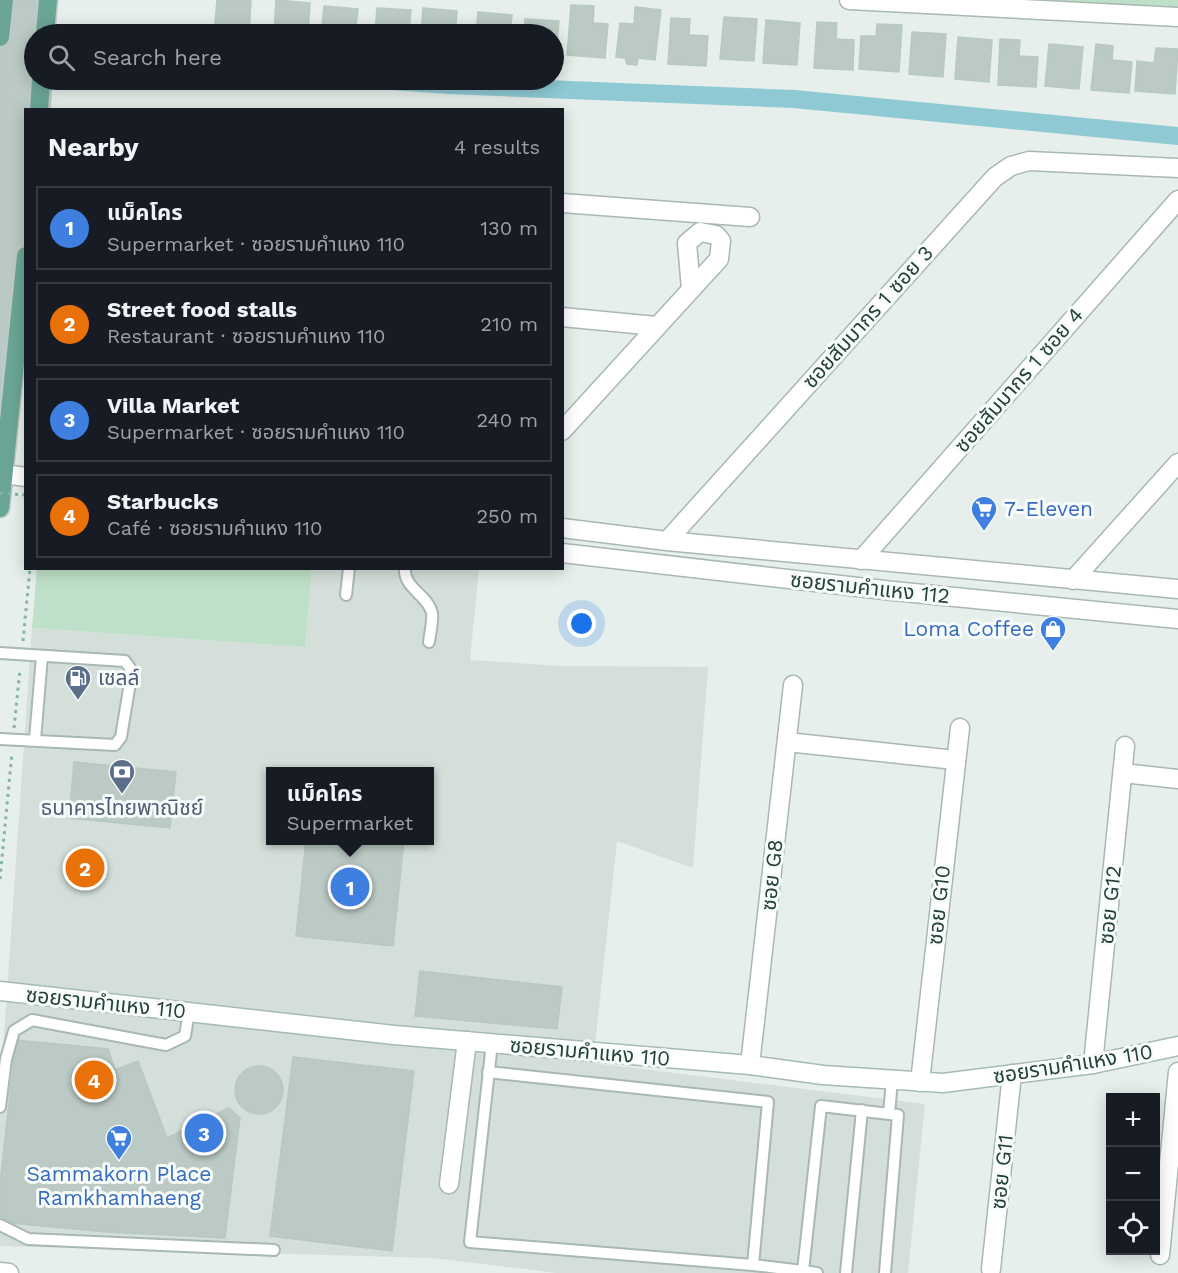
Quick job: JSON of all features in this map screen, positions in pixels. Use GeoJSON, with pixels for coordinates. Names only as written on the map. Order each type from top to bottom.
{"type":"FeatureCollection","features":[{"type":"Feature","properties":{"kind":"main road"},"geometry":{"type":"LineString","coordinates":[[45,24],[48,0]]}},
{"type":"Feature","properties":{"kind":"main road"},"geometry":{"type":"LineString","coordinates":[[0,37],[4,4]]}},
{"type":"Feature","properties":{"kind":"main road"},"geometry":{"type":"LineString","coordinates":[[39,108],[40,90]]}},
{"type":"Feature","properties":{"kind":"main road"},"geometry":{"type":"LineString","coordinates":[[0,508],[24,275]]}},
{"type":"Feature","properties":{"kind":"street"},"geometry":{"type":"LineString","coordinates":[[849,0],[1178,17]]}},
{"type":"Feature","properties":{"kind":"street","name":"ซอยสัมมากร 1 ซอย 3"},"geometry":{"type":"LineString","coordinates":[[666,541],[994,177],[1011,166],[1029,161],[1178,168]]}},
{"type":"Feature","properties":{"kind":"street","name":"ซอยสัมมากร 1 ซอย 4"},"geometry":{"type":"LineString","coordinates":[[861,560],[1178,200]]}},
{"type":"Feature","properties":{"kind":"street"},"geometry":{"type":"LineString","coordinates":[[564,203],[750,217]]}},
{"type":"Feature","properties":{"kind":"street"},"geometry":{"type":"LineString","coordinates":[[564,429],[691,289]]}},
{"type":"Feature","properties":{"kind":"street"},"geometry":{"type":"LineString","coordinates":[[564,317],[656,326]]}},
{"type":"Feature","properties":{"kind":"street"},"geometry":{"type":"LineString","coordinates":[[1073,580],[1178,463]]}},
{"type":"Feature","properties":{"kind":"street"},"geometry":{"type":"LineString","coordinates":[[3,474],[24,477]]}},
{"type":"Feature","properties":{"kind":"street","name":"ซอยรามคำแหง 112"},"geometry":{"type":"LineString","coordinates":[[564,528],[894,564],[1178,589]]}},
{"type":"Feature","properties":{"kind":"street"},"geometry":{"type":"LineString","coordinates":[[629,536],[630,561]]}},
{"type":"Feature","properties":{"kind":"street","name":"ซอยรามคำแหง 112"},"geometry":{"type":"LineString","coordinates":[[564,553],[893,591],[1178,619]]}},
{"type":"Feature","properties":{"kind":"street"},"geometry":{"type":"LineString","coordinates":[[893,591],[894,564]]}},
{"type":"Feature","properties":{"kind":"street","name":"ซอย G8"},"geometry":{"type":"LineString","coordinates":[[750,1065],[793,685]]}},
{"type":"Feature","properties":{"kind":"street","name":"ซอย G10"},"geometry":{"type":"LineString","coordinates":[[920,1082],[960,728]]}},
{"type":"Feature","properties":{"kind":"street"},"geometry":{"type":"LineString","coordinates":[[787,742],[955,760]]}},
{"type":"Feature","properties":{"kind":"street","name":"ซอย G12"},"geometry":{"type":"LineString","coordinates":[[1094,1064],[1125,746]]}},
{"type":"Feature","properties":{"kind":"street"},"geometry":{"type":"LineString","coordinates":[[1123,773],[1178,779]]}},
{"type":"Feature","properties":{"kind":"street","name":"ซอยรามคำแหง 110"},"geometry":{"type":"LineString","coordinates":[[0,992],[467,1041],[920,1082],[943,1083],[1094,1064],[1178,1046]]}},
{"type":"Feature","properties":{"kind":"street"},"geometry":{"type":"LineString","coordinates":[[449,1184],[467,1041]]}},
{"type":"Feature","properties":{"kind":"street"},"geometry":{"type":"LineString","coordinates":[[1160,1255],[1178,1072]]}},
{"type":"Feature","properties":{"kind":"street","name":"ซอย G11"},"geometry":{"type":"LineString","coordinates":[[991,1269],[1012,1074]]}},
{"type":"Feature","properties":{"kind":"street"},"geometry":{"type":"LineString","coordinates":[[0,1272],[9,1273]]}},
{"type":"Feature","properties":{"kind":"lane"},"geometry":{"type":"LineString","coordinates":[[346,595],[349,570]]}},
{"type":"Feature","properties":{"kind":"lane"},"geometry":{"type":"LineString","coordinates":[[405,570],[408,583],[426,600],[432,612],[429,642]]}},
{"type":"Feature","properties":{"kind":"lane"},"geometry":{"type":"LineString","coordinates":[[0,653],[125,662],[132,671],[121,737],[115,746],[0,740]]}},
{"type":"Feature","properties":{"kind":"lane"},"geometry":{"type":"LineString","coordinates":[[34,740],[42,656]]}},
{"type":"Feature","properties":{"kind":"lane"},"geometry":{"type":"LineString","coordinates":[[0,1107],[6,1059],[14,1031],[32,1020],[166,1046],[185,1036],[189,1011]]}},
{"type":"Feature","properties":{"kind":"lane"},"geometry":{"type":"LineString","coordinates":[[492,1043],[470,1242],[753,1265],[817,1273]]}},
{"type":"Feature","properties":{"kind":"lane"},"geometry":{"type":"LineString","coordinates":[[488,1072],[768,1102],[753,1265]]}},
{"type":"Feature","properties":{"kind":"lane"},"geometry":{"type":"LineString","coordinates":[[890,1114],[892,1080]]}},
{"type":"Feature","properties":{"kind":"lane"},"geometry":{"type":"LineString","coordinates":[[803,1271],[821,1106],[898,1114],[885,1273]]}},
{"type":"Feature","properties":{"kind":"lane"},"geometry":{"type":"LineString","coordinates":[[846,1273],[862,1110]]}},
{"type":"Feature","properties":{"kind":"lane"},"geometry":{"type":"LineString","coordinates":[[0,1225],[28,1239],[274,1250]]}},
{"type":"Feature","properties":{"kind":"path"},"geometry":{"type":"LineString","coordinates":[[0,493],[24,495]]}},
{"type":"Feature","properties":{"kind":"path"},"geometry":{"type":"LineString","coordinates":[[0,879],[30,570]]}},
{"type":"Feature","properties":{"kind":"shaded area"},"geometry":{"type":"Polygon","coordinates":[[[312,570],[479,570],[470,660],[562,666],[708,667],[693,868],[617,841],[593,1063],[925,1104],[908,1273],[557,1273],[433,1258],[0,1246],[0,1093],[32,628],[305,647],[312,570]]]}},
{"type":"Feature","properties":{"kind":"green space"},"geometry":{"type":"Polygon","coordinates":[[[1048,0],[1178,0],[1178,8],[1048,0]]]}},
{"type":"Feature","properties":{"kind":"green space"},"geometry":{"type":"Polygon","coordinates":[[[37,570],[312,570],[305,647],[32,628],[37,570]]]}},
{"type":"Feature","properties":{"kind":"building"},"geometry":{"type":"Polygon","coordinates":[[[0,0],[44,0],[41,24],[24,24],[24,90],[51,90],[50,108],[24,108],[24,337],[3,413],[0,412],[0,0]]]}},
{"type":"Feature","properties":{"kind":"building"},"geometry":{"type":"Polygon","coordinates":[[[217,0],[251,0],[250,24],[215,24],[217,0]]]}},
{"type":"Feature","properties":{"kind":"building"},"geometry":{"type":"Polygon","coordinates":[[[276,0],[310,3],[309,24],[275,24],[276,0]]]}},
{"type":"Feature","properties":{"kind":"building"},"geometry":{"type":"Polygon","coordinates":[[[571,5],[594,6],[593,23],[608,24],[605,58],[567,55],[571,5]]]}},
{"type":"Feature","properties":{"kind":"building"},"geometry":{"type":"Polygon","coordinates":[[[324,6],[358,9],[356,24],[322,24],[324,6]]]}},
{"type":"Feature","properties":{"kind":"building"},"geometry":{"type":"Polygon","coordinates":[[[635,7],[661,10],[655,60],[638,58],[637,65],[627,64],[625,58],[616,57],[620,23],[634,24],[635,7]]]}},
{"type":"Feature","properties":{"kind":"building"},"geometry":{"type":"Polygon","coordinates":[[[377,8],[411,10],[410,24],[376,24],[377,8]]]}},
{"type":"Feature","properties":{"kind":"building"},"geometry":{"type":"Polygon","coordinates":[[[423,8],[457,11],[456,24],[422,24],[423,8]]]}},
{"type":"Feature","properties":{"kind":"building"},"geometry":{"type":"Polygon","coordinates":[[[478,12],[512,15],[511,24],[477,24],[478,12]]]}},
{"type":"Feature","properties":{"kind":"building"},"geometry":{"type":"Polygon","coordinates":[[[724,17],[757,19],[754,61],[720,59],[724,17]]]}},
{"type":"Feature","properties":{"kind":"building"},"geometry":{"type":"Polygon","coordinates":[[[671,18],[690,19],[689,35],[708,36],[706,66],[668,64],[671,18]]]}},
{"type":"Feature","properties":{"kind":"building"},"geometry":{"type":"Polygon","coordinates":[[[525,19],[559,21],[559,24],[525,24],[525,19]]]}},
{"type":"Feature","properties":{"kind":"building"},"geometry":{"type":"Polygon","coordinates":[[[766,20],[800,23],[797,65],[763,63],[766,20]]]}},
{"type":"Feature","properties":{"kind":"building"},"geometry":{"type":"Polygon","coordinates":[[[817,22],[837,23],[836,39],[854,40],[853,70],[814,68],[817,22]]]}},
{"type":"Feature","properties":{"kind":"building"},"geometry":{"type":"Polygon","coordinates":[[[877,24],[902,25],[899,72],[859,69],[861,36],[876,36],[877,24]]]}},
{"type":"Feature","properties":{"kind":"building"},"geometry":{"type":"Polygon","coordinates":[[[912,32],[946,34],[943,77],[909,74],[912,32]]]}},
{"type":"Feature","properties":{"kind":"building"},"geometry":{"type":"Polygon","coordinates":[[[958,37],[992,40],[989,82],[955,79],[958,37]]]}},
{"type":"Feature","properties":{"kind":"building"},"geometry":{"type":"Polygon","coordinates":[[[1000,39],[1020,40],[1019,56],[1038,57],[1036,87],[998,85],[1000,39]]]}},
{"type":"Feature","properties":{"kind":"building"},"geometry":{"type":"Polygon","coordinates":[[[1049,44],[1083,47],[1079,89],[1045,86],[1049,44]]]}},
{"type":"Feature","properties":{"kind":"building"},"geometry":{"type":"Polygon","coordinates":[[[1096,44],[1113,46],[1112,60],[1132,62],[1129,93],[1091,90],[1096,44]]]}},
{"type":"Feature","properties":{"kind":"building"},"geometry":{"type":"Polygon","coordinates":[[[1156,48],[1178,49],[1175,94],[1135,91],[1137,61],[1154,63],[1156,48]]]}},
{"type":"Feature","properties":{"kind":"building","name":"ธนาคารไทยพาณิชย์"},"geometry":{"type":"Polygon","coordinates":[[[74,762],[176,772],[170,828],[69,818],[74,762]]]}},
{"type":"Feature","properties":{"kind":"building"},"geometry":{"type":"Polygon","coordinates":[[[305,845],[403,845],[393,946],[296,936],[305,845]]]}},
{"type":"Feature","properties":{"kind":"building"},"geometry":{"type":"Polygon","coordinates":[[[420,971],[562,987],[557,1029],[415,1016],[420,971]]]}},
{"type":"Feature","properties":{"kind":"building","name":"Sammakorn Place Ramkhamhaeng"},"geometry":{"type":"Polygon","coordinates":[[[16,1040],[108,1049],[115,1070],[138,1061],[167,1138],[229,1108],[240,1118],[225,1238],[106,1232],[11,1223],[0,1216],[0,1184],[16,1040]]]}},
{"type":"Feature","properties":{"kind":"building"},"geometry":{"type":"Polygon","coordinates":[[[293,1057],[414,1071],[392,1251],[270,1236],[293,1057]]]}},
{"type":"Feature","properties":{"kind":"building"},"geometry":{"type":"Polygon","coordinates":[[[254,1066],[264,1066],[276,1073],[283,1085],[283,1095],[276,1107],[264,1114],[254,1114],[239,1103],[235,1095],[235,1085],[246,1070],[254,1066]]]}},
{"type":"Feature","properties":{"kind":"waterway"},"geometry":{"type":"LineString","coordinates":[[564,90],[794,99],[1178,136]]}},
{"type":"Feature","properties":{"kind":"place","name":"7-Eleven"},"geometry":{"type":"Point","coordinates":[984,532]}},
{"type":"Feature","properties":{"kind":"place","name":"Loma Coffee"},"geometry":{"type":"Point","coordinates":[1053,652]}},
{"type":"Feature","properties":{"kind":"place","name":"เชลล์"},"geometry":{"type":"Point","coordinates":[78,701]}},
{"type":"Feature","properties":{"kind":"place","name":"ธนาคารไทยพาณิชย์"},"geometry":{"type":"Point","coordinates":[122,795]}},
{"type":"Feature","properties":{"kind":"place","name":"Street food stalls"},"geometry":{"type":"Point","coordinates":[85,868]}},
{"type":"Feature","properties":{"kind":"place","name":"แม็คโคร"},"geometry":{"type":"Point","coordinates":[350,887]}},
{"type":"Feature","properties":{"kind":"place","name":"Starbucks"},"geometry":{"type":"Point","coordinates":[94,1080]}},
{"type":"Feature","properties":{"kind":"place","name":"Villa Market"},"geometry":{"type":"Point","coordinates":[204,1133]}},
{"type":"Feature","properties":{"kind":"place","name":"Sammakorn Place Ramkhamhaeng"},"geometry":{"type":"Point","coordinates":[119,1161]}}]}
